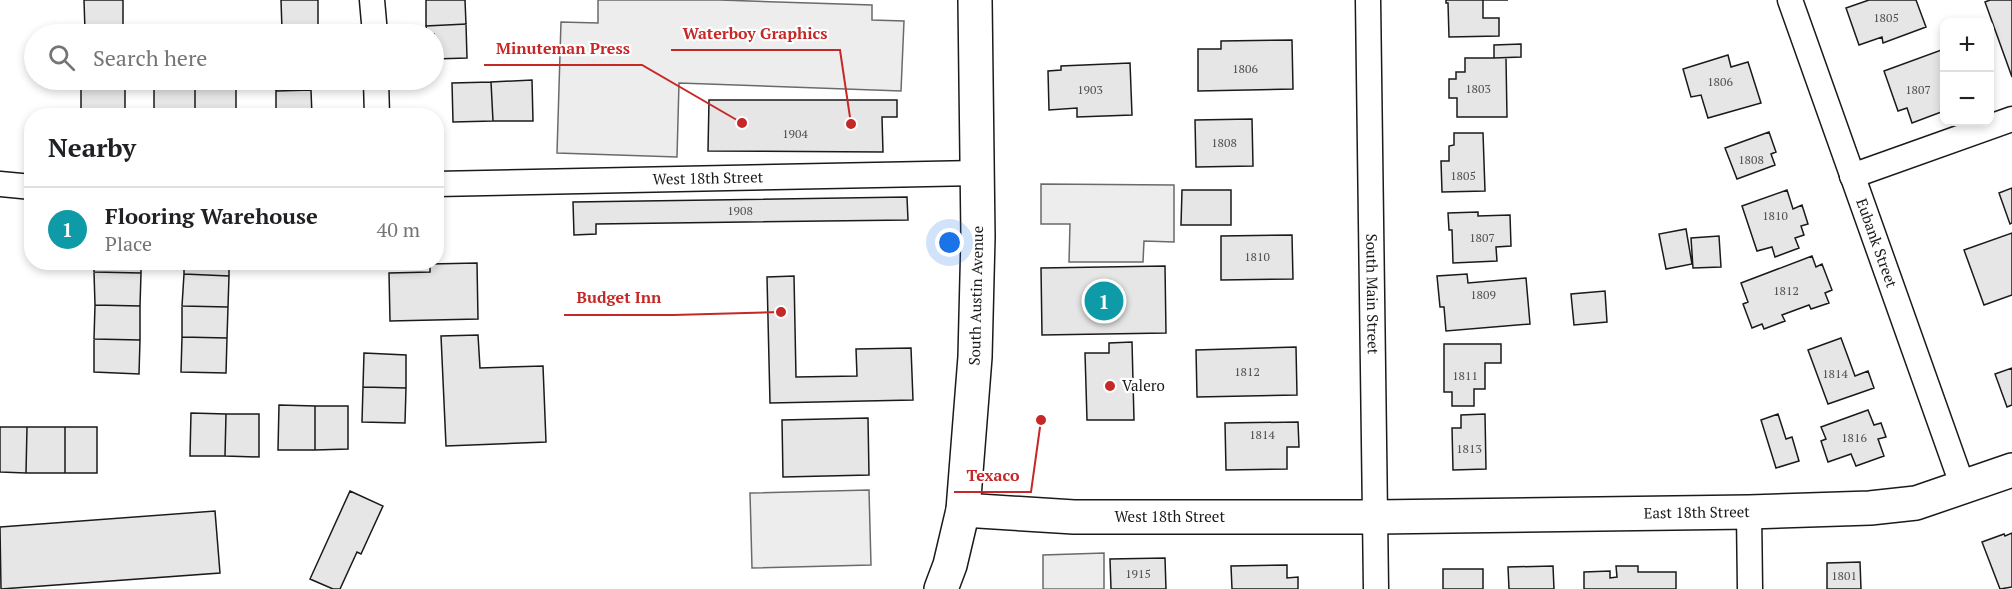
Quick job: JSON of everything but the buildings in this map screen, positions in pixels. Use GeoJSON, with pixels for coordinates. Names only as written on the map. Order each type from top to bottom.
{"type":"FeatureCollection","features":[{"type":"Feature","properties":{"kind":"street"},"geometry":{"type":"LineString","coordinates":[[372,0],[374,24]]}},
{"type":"Feature","properties":{"kind":"street","name":"South Austin Avenue"},"geometry":{"type":"LineString","coordinates":[[950,581],[963,510],[976,325],[975,0]]}},
{"type":"Feature","properties":{"kind":"street","name":"South Main Street"},"geometry":{"type":"LineString","coordinates":[[1368,0],[1376,589]]}},
{"type":"Feature","properties":{"kind":"street","name":"Eubank Street"},"geometry":{"type":"LineString","coordinates":[[1790,0],[1963,487]]}},
{"type":"Feature","properties":{"kind":"street"},"geometry":{"type":"LineString","coordinates":[[376,90],[377,108]]}},
{"type":"Feature","properties":{"kind":"street"},"geometry":{"type":"LineString","coordinates":[[1852,176],[2012,119]]}},
{"type":"Feature","properties":{"kind":"street","name":"West 18th Street"},"geometry":{"type":"LineString","coordinates":[[444,184],[977,173]]}},
{"type":"Feature","properties":{"kind":"street"},"geometry":{"type":"LineString","coordinates":[[0,184],[24,186]]}},
{"type":"Feature","properties":{"kind":"street","name":"East 18th Street"},"geometry":{"type":"LineString","coordinates":[[1376,517],[1870,508],[1916,503],[2012,470]]}},
{"type":"Feature","properties":{"kind":"street","name":"West 18th Street"},"geometry":{"type":"LineString","coordinates":[[963,510],[1074,517],[1376,517]]}},
{"type":"Feature","properties":{"kind":"street"},"geometry":{"type":"LineString","coordinates":[[1749,512],[1750,589]]}},
{"type":"Feature","properties":{"kind":"shaded area"},"geometry":{"type":"Polygon","coordinates":[[[598,0],[720,0],[872,5],[872,20],[904,21],[901,91],[679,83],[677,157],[557,153],[561,22],[598,23],[598,0]]]}},
{"type":"Feature","properties":{"kind":"shaded area"},"geometry":{"type":"Polygon","coordinates":[[[1041,184],[1174,185],[1174,242],[1144,241],[1143,262],[1069,262],[1070,224],[1041,224],[1041,184]]]}},
{"type":"Feature","properties":{"kind":"shaded area"},"geometry":{"type":"Polygon","coordinates":[[[869,490],[871,565],[752,568],[750,493],[869,490]]]}},
{"type":"Feature","properties":{"kind":"shaded area"},"geometry":{"type":"Polygon","coordinates":[[[1104,553],[1104,589],[1043,589],[1043,555],[1104,553]]]}},
{"type":"Feature","properties":{"kind":"place","name":"Minuteman Press"},"geometry":{"type":"Point","coordinates":[742,123]}},
{"type":"Feature","properties":{"kind":"place","name":"Waterboy Graphics"},"geometry":{"type":"Point","coordinates":[851,124]}},
{"type":"Feature","properties":{"kind":"place","name":"Flooring Warehouse"},"geometry":{"type":"Point","coordinates":[1104,301]}},
{"type":"Feature","properties":{"kind":"place","name":"Budget Inn"},"geometry":{"type":"Point","coordinates":[781,312]}},
{"type":"Feature","properties":{"kind":"place","name":"Valero"},"geometry":{"type":"Point","coordinates":[1110,386]}},
{"type":"Feature","properties":{"kind":"place","name":"Texaco"},"geometry":{"type":"Point","coordinates":[1041,420]}}]}
